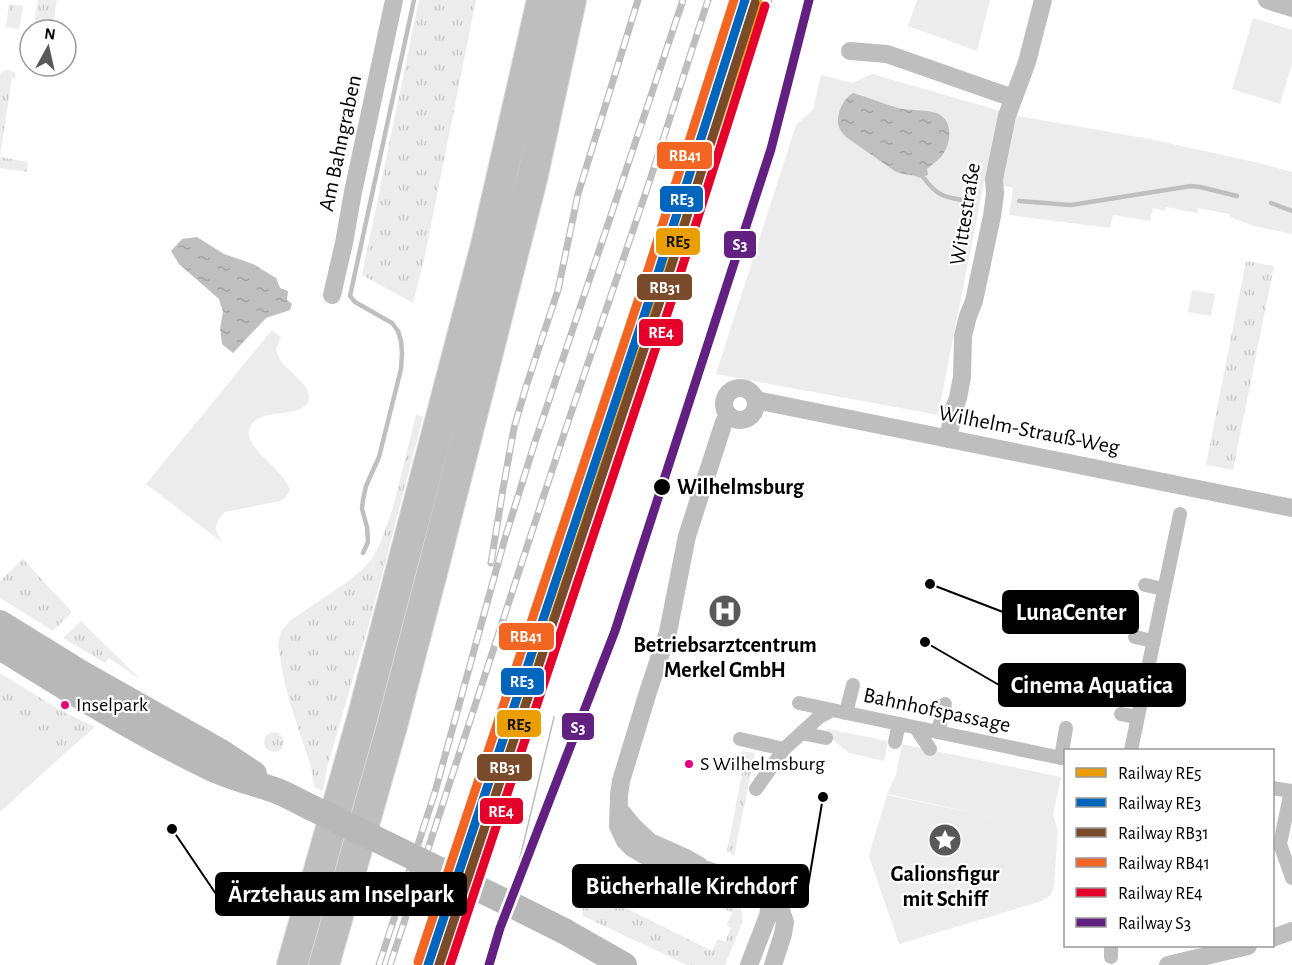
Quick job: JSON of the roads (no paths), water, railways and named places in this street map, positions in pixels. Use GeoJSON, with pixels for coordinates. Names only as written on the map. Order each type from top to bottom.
{"type":"FeatureCollection","features":[{"type":"Feature","properties":{"kind":"highway"},"geometry":{"type":"LineString","coordinates":[[292,965],[362,720],[486,245],[542,0]]}},
{"type":"Feature","properties":{"kind":"highway"},"geometry":{"type":"LineString","coordinates":[[324,965],[392,726],[436,557],[532,179],[571,0]]}},
{"type":"Feature","properties":{"kind":"main road"},"geometry":{"type":"LineString","coordinates":[[0,623],[81,673],[221,752],[278,792]]}},
{"type":"Feature","properties":{"kind":"main road"},"geometry":{"type":"LineString","coordinates":[[0,647],[174,750],[224,773],[278,792],[310,807],[564,931],[624,965]]}},
{"type":"Feature","properties":{"kind":"street","name":"Am Bahngraben"},"geometry":{"type":"LineString","coordinates":[[332,295],[394,0]]}},
{"type":"Feature","properties":{"kind":"street","name":"Wittestraße"},"geometry":{"type":"LineString","coordinates":[[948,439],[963,377],[963,336],[974,302],[992,216],[995,194],[994,179],[1007,116],[1027,62],[1043,0]]}},
{"type":"Feature","properties":{"kind":"street"},"geometry":{"type":"LineString","coordinates":[[1267,0],[1292,8]]}},
{"type":"Feature","properties":{"kind":"street"},"geometry":{"type":"LineString","coordinates":[[850,51],[887,54],[1013,98]]}},
{"type":"Feature","properties":{"kind":"street","name":"Wilhelm-Strauß-Weg"},"geometry":{"type":"LineString","coordinates":[[773,965],[785,922],[781,910],[747,883],[707,870],[650,842],[619,809],[621,781],[668,633],[687,536],[724,422],[729,416],[724,406],[726,395],[736,388],[743,388],[753,395],[756,401],[1292,508]]}},
{"type":"Feature","properties":{"kind":"street"},"geometry":{"type":"LineString","coordinates":[[729,416],[734,420],[748,418],[753,414],[756,401]]}},
{"type":"Feature","properties":{"kind":"street"},"geometry":{"type":"LineString","coordinates":[[1130,749],[1180,514]]}},
{"type":"Feature","properties":{"kind":"street"},"geometry":{"type":"LineString","coordinates":[[1145,585],[1164,589]]}},
{"type":"Feature","properties":{"kind":"street"},"geometry":{"type":"LineString","coordinates":[[1135,638],[1153,641]]}},
{"type":"Feature","properties":{"kind":"street"},"geometry":{"type":"LineString","coordinates":[[756,789],[784,749],[801,733],[819,717],[839,711],[853,685]]}},
{"type":"Feature","properties":{"kind":"street","name":"Bahnhofspassage"},"geometry":{"type":"LineString","coordinates":[[799,703],[1063,759]]}},
{"type":"Feature","properties":{"kind":"street"},"geometry":{"type":"LineString","coordinates":[[938,732],[945,704]]}},
{"type":"Feature","properties":{"kind":"street"},"geometry":{"type":"LineString","coordinates":[[1121,714],[1137,717]]}},
{"type":"Feature","properties":{"kind":"street"},"geometry":{"type":"LineString","coordinates":[[895,742],[899,724]]}},
{"type":"Feature","properties":{"kind":"street"},"geometry":{"type":"LineString","coordinates":[[916,728],[930,749]]}},
{"type":"Feature","properties":{"kind":"street"},"geometry":{"type":"LineString","coordinates":[[1063,759],[1066,728]]}},
{"type":"Feature","properties":{"kind":"street"},"geometry":{"type":"LineString","coordinates":[[801,733],[826,738]]}},
{"type":"Feature","properties":{"kind":"street"},"geometry":{"type":"LineString","coordinates":[[740,739],[784,749]]}},
{"type":"Feature","properties":{"kind":"street"},"geometry":{"type":"LineString","coordinates":[[1274,788],[1291,791],[1280,844],[1292,878]]}},
{"type":"Feature","properties":{"kind":"street"},"geometry":{"type":"LineString","coordinates":[[749,965],[768,916],[767,899]]}},
{"type":"Feature","properties":{"kind":"street"},"geometry":{"type":"LineString","coordinates":[[1274,937],[1292,931]]}},
{"type":"Feature","properties":{"kind":"street"},"geometry":{"type":"LineString","coordinates":[[1167,965],[1240,947]]}},
{"type":"Feature","properties":{"kind":"water"},"geometry":{"type":"Polygon","coordinates":[[[853,93],[898,108],[931,112],[942,116],[948,126],[949,139],[945,152],[927,169],[928,175],[920,178],[896,172],[845,136],[838,119],[841,106],[853,93]]]}},
{"type":"Feature","properties":{"kind":"water"},"geometry":{"type":"Polygon","coordinates":[[[197,237],[224,254],[253,264],[276,278],[280,288],[288,291],[287,300],[292,304],[290,310],[266,318],[233,353],[222,344],[220,328],[223,312],[219,299],[179,264],[171,251],[182,239],[197,237]]]}},
{"type":"Feature","properties":{"kind":"waterway"},"geometry":{"type":"LineString","coordinates":[[363,553],[368,542],[362,509],[363,500],[366,486],[379,457],[401,369],[402,353],[398,331],[392,323],[355,302],[350,296],[414,0]]}},
{"type":"Feature","properties":{"kind":"waterway"},"geometry":{"type":"LineString","coordinates":[[923,177],[938,193],[954,199],[969,201]]}},
{"type":"Feature","properties":{"kind":"waterway"},"geometry":{"type":"LineString","coordinates":[[1019,201],[1071,205],[1191,186],[1237,196]]}},
{"type":"Feature","properties":{"kind":"waterway"},"geometry":{"type":"LineString","coordinates":[[1271,203],[1292,211]]}},
{"type":"Feature","properties":{"kind":"tram line"},"geometry":{"type":"LineString","coordinates":[[500,928],[518,866],[554,717]]}},
{"type":"Feature","properties":{"kind":"railway"},"geometry":{"type":"LineString","coordinates":[[491,563],[514,428],[558,290],[578,194],[638,0]]}},
{"type":"Feature","properties":{"kind":"railway"},"geometry":{"type":"LineString","coordinates":[[379,965],[435,792],[505,538],[534,445],[683,0]]}},
{"type":"Feature","properties":{"kind":"railway"},"geometry":{"type":"LineString","coordinates":[[390,965],[708,0]]}},
{"type":"Feature","properties":{"kind":"railway"},"geometry":{"type":"LineString","coordinates":[[449,965],[769,0]]}},
{"type":"Feature","properties":{"kind":"rail line","name":"RB41"},"geometry":{"type":"LineString","coordinates":[[418,962],[643,286],[734,0]]}},
{"type":"Feature","properties":{"kind":"rail line","name":"RE3"},"geometry":{"type":"LineString","coordinates":[[428,965],[653,289],[745,0]]}},
{"type":"Feature","properties":{"kind":"rail line","name":"RE5"},"geometry":{"type":"LineString","coordinates":[[439,965],[758,0]]}},
{"type":"Feature","properties":{"kind":"rail line","name":"S3"},"geometry":{"type":"LineString","coordinates":[[489,965],[500,928],[615,631],[771,149],[809,0]]}},
{"type":"Feature","properties":{"kind":"rail line","name":"RB31"},"geometry":{"type":"LineString","coordinates":[[439,965],[663,292],[755,3]]}},
{"type":"Feature","properties":{"kind":"rail line","name":"RE4"},"geometry":{"type":"LineString","coordinates":[[450,965],[673,296],[765,6]]}},
{"type":"Feature","properties":{"kind":"place","name":"Wilhelmsburg"},"geometry":{"type":"Point","coordinates":[662,487]}},
{"type":"Feature","properties":{"kind":"place","name":"LunaCenter"},"geometry":{"type":"Point","coordinates":[930,584]}},
{"type":"Feature","properties":{"kind":"place","name":"Betriebsarztcentrum Merkel GmbH"},"geometry":{"type":"Point","coordinates":[725,611]}},
{"type":"Feature","properties":{"kind":"place","name":"Cinema Aquatica"},"geometry":{"type":"Point","coordinates":[925,642]}},
{"type":"Feature","properties":{"kind":"place","name":"Inselpark"},"geometry":{"type":"Point","coordinates":[65,705]}},
{"type":"Feature","properties":{"kind":"place","name":"S Wilhelmsburg"},"geometry":{"type":"Point","coordinates":[689,764]}},
{"type":"Feature","properties":{"kind":"place","name":"Bücherhalle Kirchdorf"},"geometry":{"type":"Point","coordinates":[823,797]}},
{"type":"Feature","properties":{"kind":"place","name":"Ärztehaus am Inselpark"},"geometry":{"type":"Point","coordinates":[172,829]}},
{"type":"Feature","properties":{"kind":"place","name":"Galionsfigur mit Schiff"},"geometry":{"type":"Point","coordinates":[945,840]}}]}
